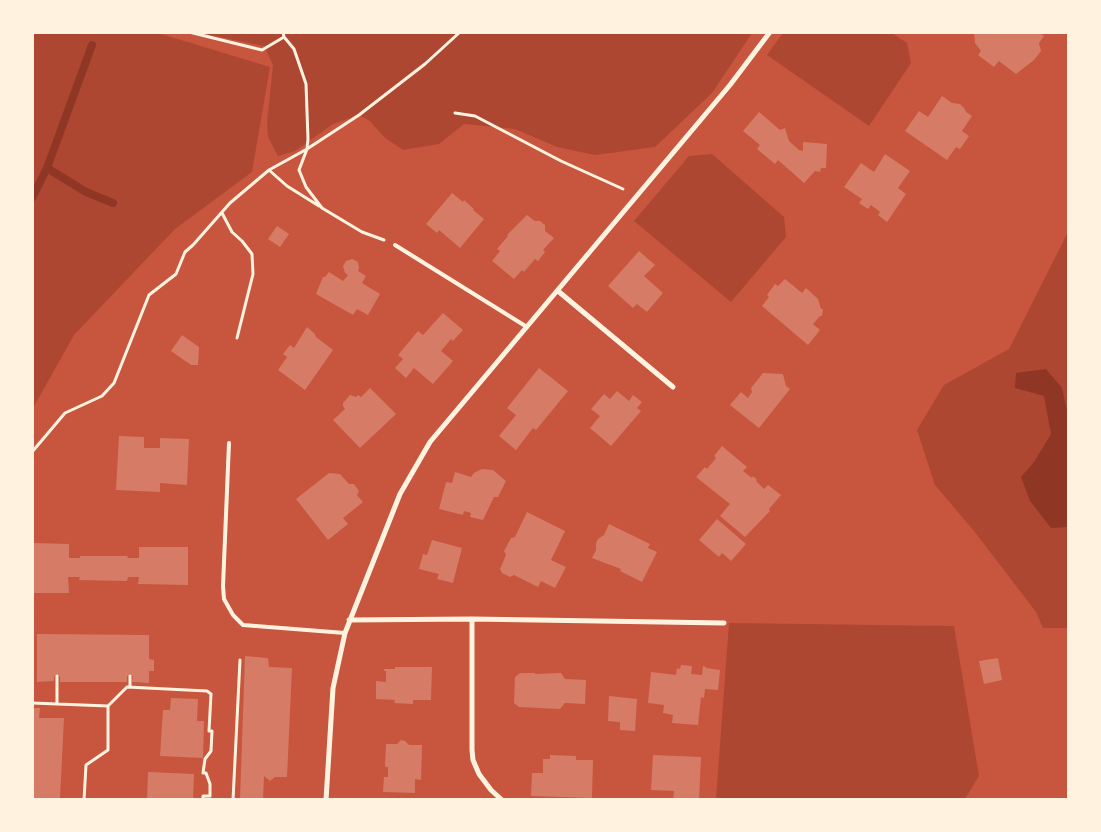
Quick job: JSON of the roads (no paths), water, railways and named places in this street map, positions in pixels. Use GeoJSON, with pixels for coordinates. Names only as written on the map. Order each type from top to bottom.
{"type":"FeatureCollection","features":[{"type":"Feature","properties":{"kind":"street"},"geometry":{"type":"LineString","coordinates":[[326,800],[333,688],[345,632],[400,494],[430,442],[730,85],[770,32]]}},
{"type":"Feature","properties":{"kind":"street"},"geometry":{"type":"LineString","coordinates":[[558,291],[673,387]]}},
{"type":"Feature","properties":{"kind":"street"},"geometry":{"type":"LineString","coordinates":[[349,620],[472,619],[724,623]]}},
{"type":"Feature","properties":{"kind":"street"},"geometry":{"type":"LineString","coordinates":[[472,619],[473,760],[479,774],[491,790],[502,800]]}},
{"type":"Feature","properties":{"kind":"lane"},"geometry":{"type":"LineString","coordinates":[[395,245],[527,327]]}},
{"type":"Feature","properties":{"kind":"lane"},"geometry":{"type":"LineString","coordinates":[[229,443],[223,586],[224,599],[233,615],[243,625],[345,632]]}},
{"type":"Feature","properties":{"kind":"waterway"},"geometry":{"type":"LineString","coordinates":[[32,198],[47,168],[92,45]]}},
{"type":"Feature","properties":{"kind":"waterway"},"geometry":{"type":"LineString","coordinates":[[47,168],[86,192],[113,203]]}}]}
